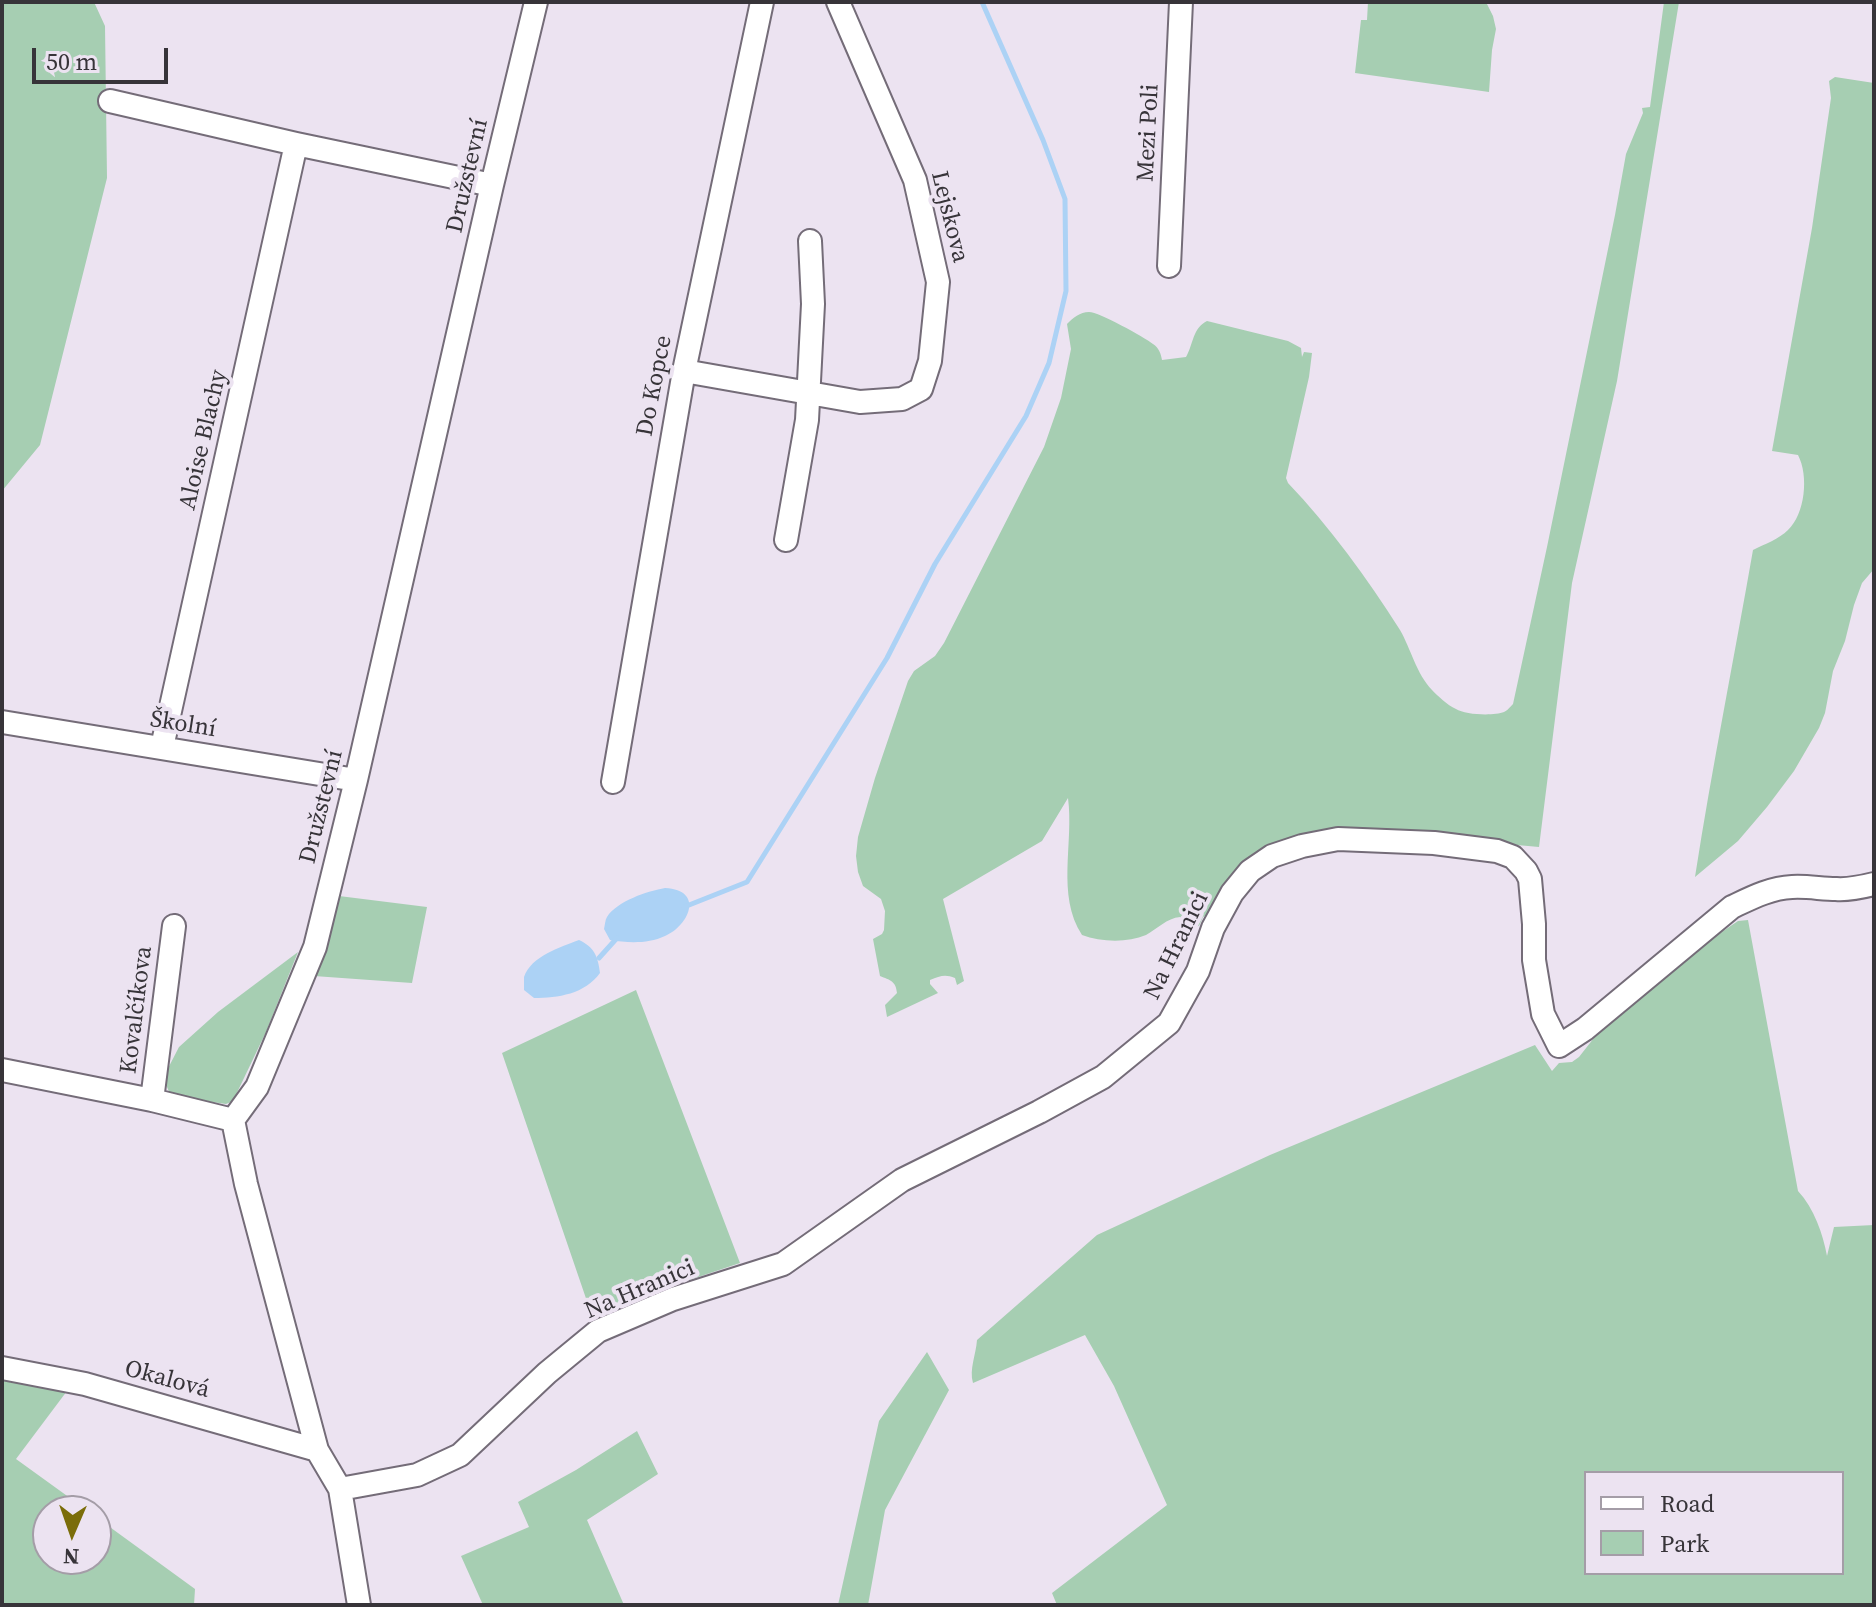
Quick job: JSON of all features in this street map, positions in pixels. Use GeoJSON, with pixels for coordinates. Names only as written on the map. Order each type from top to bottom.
{"type":"FeatureCollection","features":[{"type":"Feature","properties":{"kind":"street","name":"Družstevní"},"geometry":{"type":"LineString","coordinates":[[233,1120],[257,1087],[315,947],[536,2]]}},
{"type":"Feature","properties":{"kind":"street","name":"Do Kopce"},"geometry":{"type":"LineString","coordinates":[[613,782],[684,371],[762,2]]}},
{"type":"Feature","properties":{"kind":"street","name":"Lejskova"},"geometry":{"type":"LineString","coordinates":[[684,371],[860,402],[902,399],[921,389],[930,361],[938,282],[915,180],[838,2]]}},
{"type":"Feature","properties":{"kind":"street","name":"Mezi Poli"},"geometry":{"type":"LineString","coordinates":[[1169,266],[1181,2]]}},
{"type":"Feature","properties":{"kind":"street"},"geometry":{"type":"LineString","coordinates":[[110,101],[492,185]]}},
{"type":"Feature","properties":{"kind":"street","name":"Aloise Blachy"},"geometry":{"type":"LineString","coordinates":[[162,747],[296,144]]}},
{"type":"Feature","properties":{"kind":"street"},"geometry":{"type":"LineString","coordinates":[[786,540],[807,420],[813,304],[810,241]]}},
{"type":"Feature","properties":{"kind":"street","name":"Školní"},"geometry":{"type":"LineString","coordinates":[[2,722],[356,780]]}},
{"type":"Feature","properties":{"kind":"street","name":"Na Hranici"},"geometry":{"type":"LineString","coordinates":[[340,1489],[417,1475],[460,1455],[547,1373],[598,1331],[673,1299],[783,1264],[902,1180],[1103,1077],[1169,1023],[1198,971],[1213,928],[1232,893],[1250,871],[1272,856],[1338,839],[1434,843],[1497,851],[1513,857],[1530,879],[1534,960],[1543,1014],[1559,1046],[1585,1029],[1732,907],[1778,888],[1794,886],[1838,890],[1874,884]]}},
{"type":"Feature","properties":{"kind":"street","name":"Kovalčíkova"},"geometry":{"type":"LineString","coordinates":[[152,1100],[174,926]]}},
{"type":"Feature","properties":{"kind":"street","name":"Kovalčíkova"},"geometry":{"type":"LineString","coordinates":[[2,1070],[152,1100],[233,1120]]}},
{"type":"Feature","properties":{"kind":"street"},"geometry":{"type":"LineString","coordinates":[[233,1120],[246,1184],[317,1450],[340,1489],[359,1605]]}},
{"type":"Feature","properties":{"kind":"street","name":"Okalová"},"geometry":{"type":"LineString","coordinates":[[2,1368],[85,1384],[317,1450]]}},
{"type":"Feature","properties":{"kind":"green space"},"geometry":{"type":"Polygon","coordinates":[[[2,2],[94,2],[105,26],[107,178],[40,445],[2,491],[2,2]]]}},
{"type":"Feature","properties":{"kind":"green space"},"geometry":{"type":"Polygon","coordinates":[[[1368,2],[1486,2],[1496,29],[1489,92],[1355,73],[1361,20],[1367,20],[1368,2]]]}},
{"type":"Feature","properties":{"kind":"green space"},"geometry":{"type":"Polygon","coordinates":[[[1664,2],[1679,2],[1617,381],[1572,583],[1539,847],[1344,827],[1292,839],[1203,917],[1199,926],[1192,927],[1180,917],[1139,938],[1106,940],[1082,935],[1074,919],[1068,886],[1068,798],[1042,841],[943,899],[964,981],[957,985],[955,978],[945,976],[930,980],[938,993],[887,1017],[885,1005],[897,993],[892,982],[880,976],[873,939],[884,930],[885,911],[881,899],[863,886],[856,856],[858,837],[908,681],[914,671],[935,656],[944,643],[1044,447],[1061,398],[1071,349],[1067,324],[1080,314],[1094,313],[1131,331],[1155,346],[1162,360],[1186,357],[1196,332],[1207,321],[1288,341],[1301,348],[1302,357],[1304,352],[1312,353],[1286,478],[1288,483],[1333,535],[1374,591],[1400,630],[1422,676],[1434,692],[1460,711],[1473,714],[1499,713],[1513,704],[1626,154],[1643,113],[1642,108],[1650,107],[1664,2]]]}},
{"type":"Feature","properties":{"kind":"green space"},"geometry":{"type":"Polygon","coordinates":[[[1835,77],[1874,83],[1874,569],[1862,583],[1854,605],[1819,728],[1794,771],[1767,807],[1738,841],[1695,877],[1753,550],[1788,530],[1802,505],[1804,494],[1798,455],[1772,451],[1812,228],[1831,98],[1829,81],[1835,77]]]}},
{"type":"Feature","properties":{"kind":"green space"},"geometry":{"type":"Polygon","coordinates":[[[339,896],[427,907],[412,983],[314,976],[339,896]]]}},
{"type":"Feature","properties":{"kind":"green space"},"geometry":{"type":"Polygon","coordinates":[[[1748,920],[1798,1191],[1817,1222],[1827,1256],[1834,1227],[1874,1225],[1874,1605],[1057,1605],[1052,1593],[1167,1505],[1114,1386],[1085,1335],[973,1383],[972,1367],[977,1340],[1097,1235],[1270,1155],[1535,1045],[1552,1071],[1559,1063],[1572,1062],[1601,1029],[1704,944],[1738,921],[1748,920]]]}},
{"type":"Feature","properties":{"kind":"green space"},"geometry":{"type":"Polygon","coordinates":[[[298,952],[266,1032],[233,1101],[226,1104],[171,1096],[163,1078],[179,1047],[218,1012],[298,952]]]}},
{"type":"Feature","properties":{"kind":"green space"},"geometry":{"type":"Polygon","coordinates":[[[636,990],[740,1263],[591,1313],[502,1053],[636,990]]]}},
{"type":"Feature","properties":{"kind":"green space"},"geometry":{"type":"Polygon","coordinates":[[[927,1352],[949,1390],[885,1510],[868,1605],[838,1605],[879,1421],[927,1352]]]}},
{"type":"Feature","properties":{"kind":"green space"},"geometry":{"type":"Polygon","coordinates":[[[2,1372],[70,1387],[16,1459],[66,1495],[32,1495],[32,1575],[112,1575],[112,1529],[195,1589],[194,1605],[2,1605],[2,1372]]]}},
{"type":"Feature","properties":{"kind":"green space"},"geometry":{"type":"Polygon","coordinates":[[[637,1431],[658,1474],[587,1520],[624,1605],[483,1605],[461,1556],[529,1527],[518,1502],[637,1431]]]}},
{"type":"Feature","properties":{"kind":"water"},"geometry":{"type":"Polygon","coordinates":[[[665,888],[677,890],[689,901],[689,909],[681,925],[665,936],[652,940],[610,940],[604,929],[606,918],[612,911],[633,898],[665,888]]]}},
{"type":"Feature","properties":{"kind":"water"},"geometry":{"type":"Polygon","coordinates":[[[579,940],[592,949],[596,957],[600,973],[594,980],[579,990],[552,997],[534,998],[524,990],[524,977],[533,963],[547,953],[579,940]]]}},
{"type":"Feature","properties":{"kind":"waterway"},"geometry":{"type":"LineString","coordinates":[[684,907],[747,882],[887,658],[935,564],[1026,416],[1049,363],[1066,291],[1065,199],[1043,140],[982,2]]}},
{"type":"Feature","properties":{"kind":"waterway"},"geometry":{"type":"LineString","coordinates":[[599,958],[617,938]]}}]}
